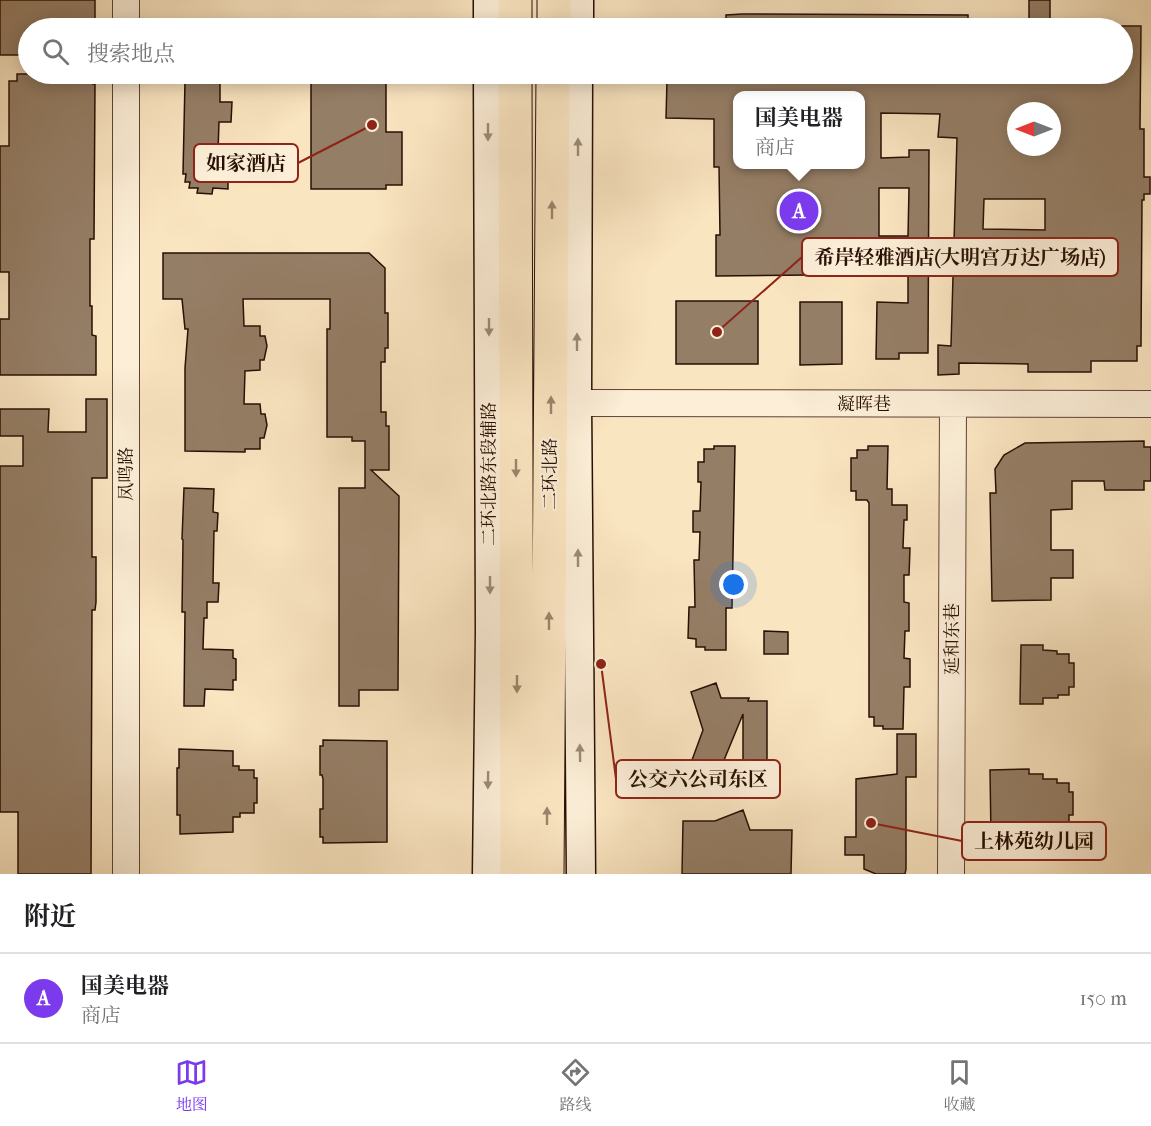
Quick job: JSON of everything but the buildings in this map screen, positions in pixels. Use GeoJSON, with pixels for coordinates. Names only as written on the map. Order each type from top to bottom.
{"type":"FeatureCollection","features":[{"type":"Feature","properties":{"kind":"highway"},"geometry":{"type":"LineString","coordinates":[[515,0],[515,18]]}},
{"type":"Feature","properties":{"kind":"highway"},"geometry":{"type":"LineString","coordinates":[[554,0],[554,18]]}},
{"type":"Feature","properties":{"kind":"highway","name":"二环北路"},"geometry":{"type":"LineString","coordinates":[[515,84],[517,874]]}},
{"type":"Feature","properties":{"kind":"highway","name":"二环北路"},"geometry":{"type":"LineString","coordinates":[[547,874],[554,84]]}},
{"type":"Feature","properties":{"kind":"main road"},"geometry":{"type":"LineString","coordinates":[[488,0],[488,18]]}},
{"type":"Feature","properties":{"kind":"main road"},"geometry":{"type":"LineString","coordinates":[[579,0],[579,18]]}},
{"type":"Feature","properties":{"kind":"main road","name":"二环北路东段辅路"},"geometry":{"type":"LineString","coordinates":[[487,874],[490,632],[488,84]]}},
{"type":"Feature","properties":{"kind":"main road"},"geometry":{"type":"LineString","coordinates":[[578,84],[577,403],[581,874]]}},
{"type":"Feature","properties":{"kind":"street"},"geometry":{"type":"LineString","coordinates":[[126,0],[126,18]]}},
{"type":"Feature","properties":{"kind":"street","name":"凤鸣路"},"geometry":{"type":"LineString","coordinates":[[126,84],[126,874]]}},
{"type":"Feature","properties":{"kind":"street","name":"凝晖巷"},"geometry":{"type":"LineString","coordinates":[[577,403],[1151,404]]}},
{"type":"Feature","properties":{"kind":"street","name":"延和东巷"},"geometry":{"type":"LineString","coordinates":[[951,874],[953,404]]}},
{"type":"Feature","properties":{"kind":"place","name":"如家酒店"},"geometry":{"type":"Point","coordinates":[372,125]}},
{"type":"Feature","properties":{"kind":"place","name":"国美电器"},"geometry":{"type":"Point","coordinates":[799,211]}},
{"type":"Feature","properties":{"kind":"place","name":"希岸轻雅酒店(大明宫万达广场店)"},"geometry":{"type":"Point","coordinates":[717,332]}},
{"type":"Feature","properties":{"kind":"place","name":"公交六公司东区"},"geometry":{"type":"Point","coordinates":[601,664]}},
{"type":"Feature","properties":{"kind":"place","name":"上林苑幼儿园"},"geometry":{"type":"Point","coordinates":[871,823]}}]}
